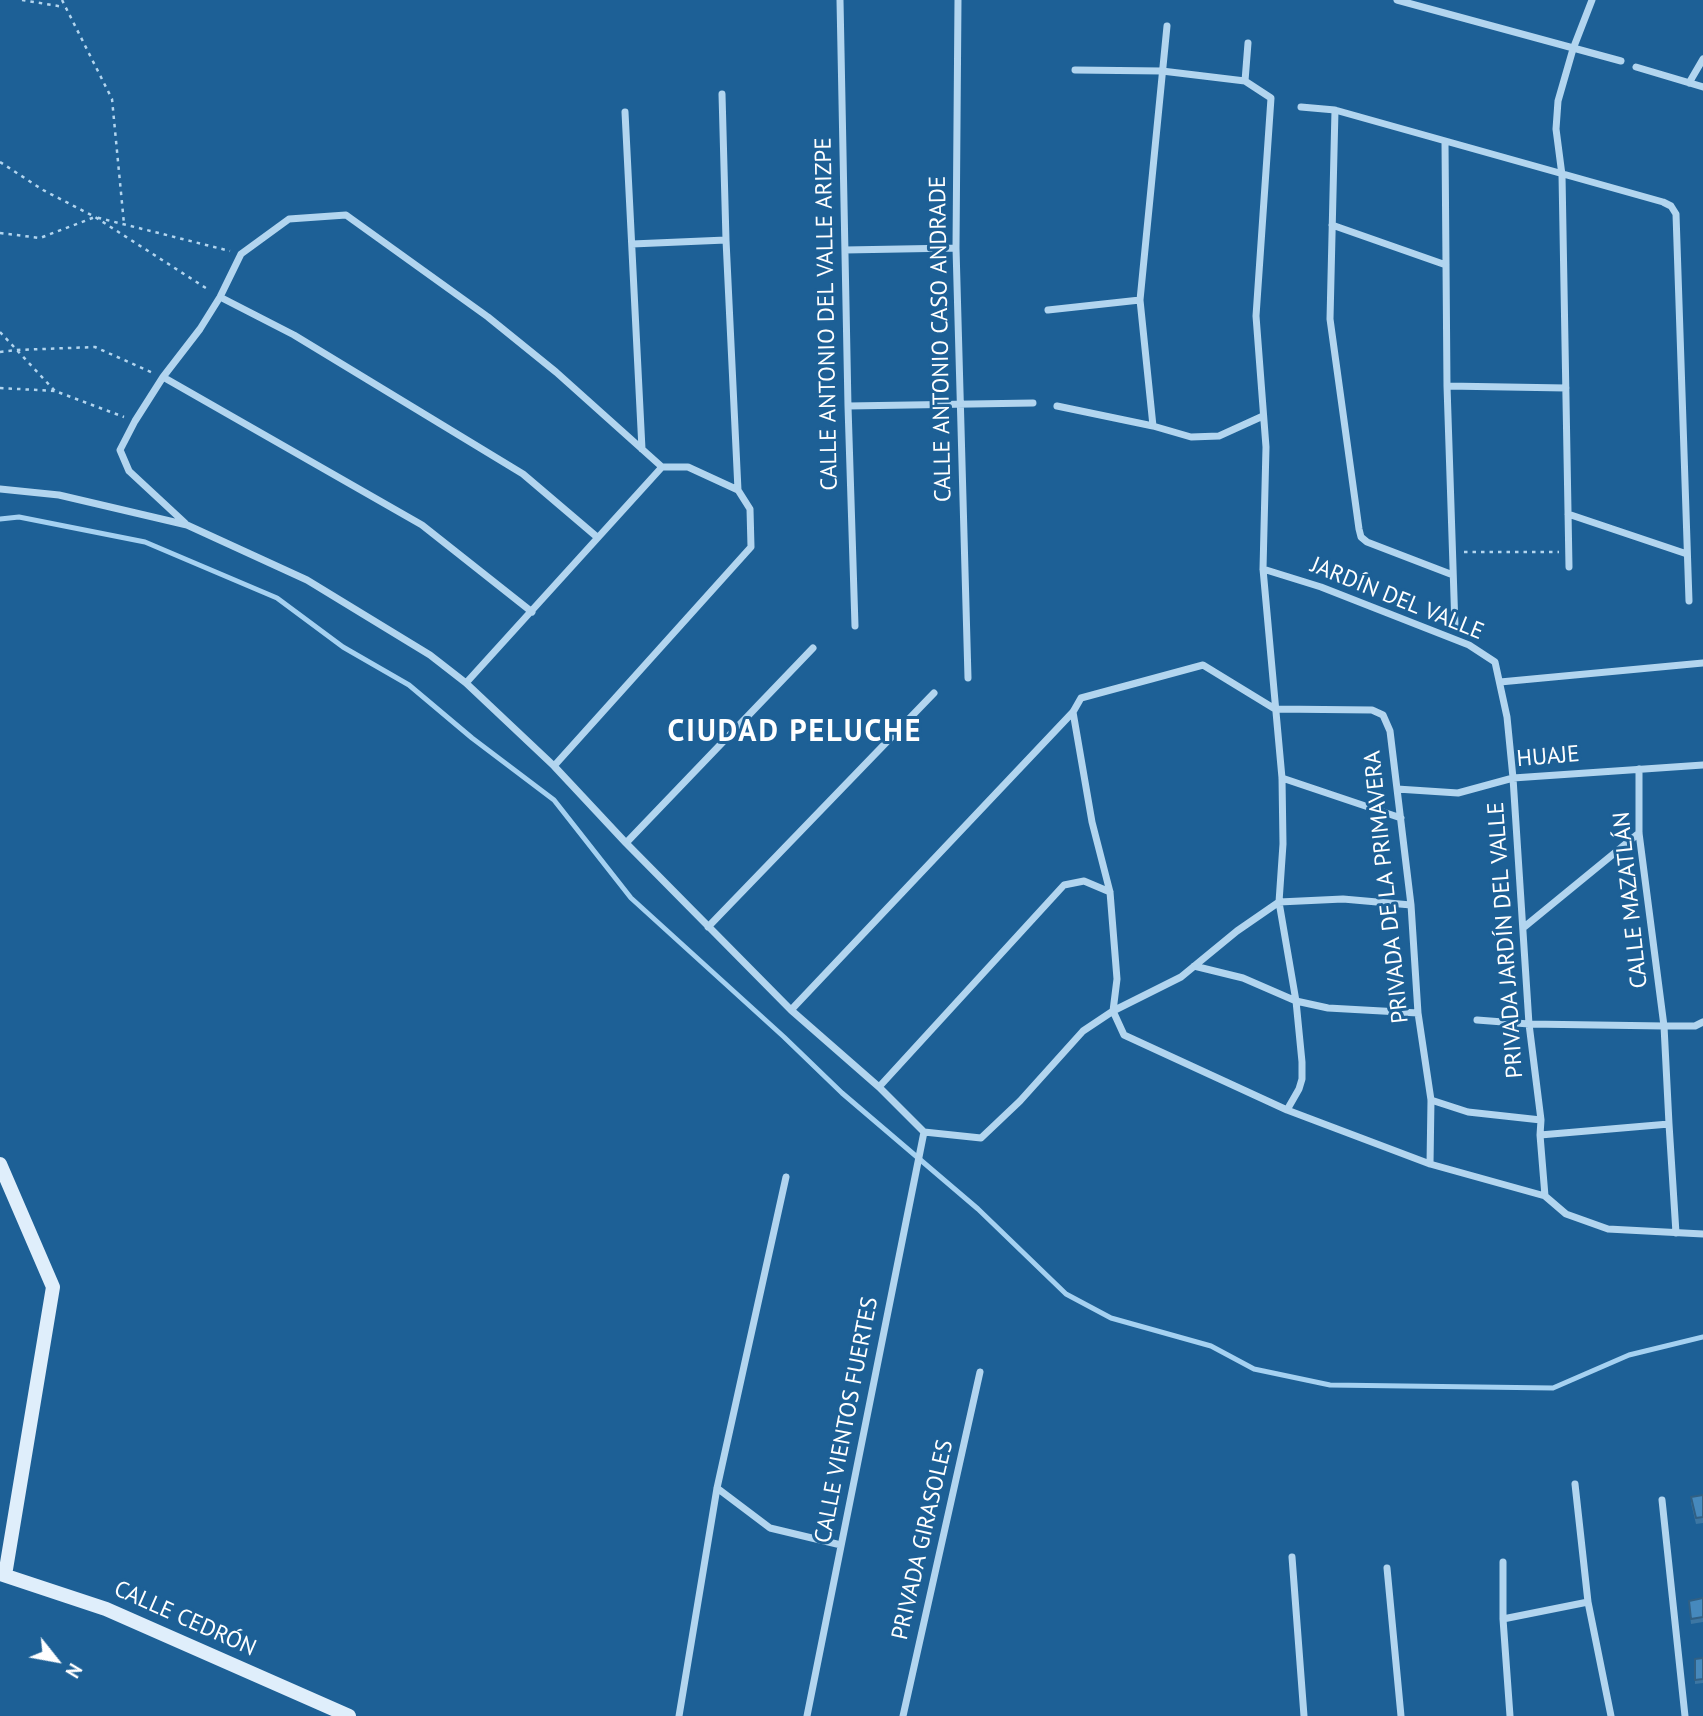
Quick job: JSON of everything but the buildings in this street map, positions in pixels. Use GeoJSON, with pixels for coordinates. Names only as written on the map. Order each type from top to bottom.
{"type":"FeatureCollection","features":[{"type":"Feature","properties":{"kind":"street","name":"CALLE ANTONIO DEL VALLE ARIZPE"},"geometry":{"type":"LineString","coordinates":[[840,0],[855,626]]}},
{"type":"Feature","properties":{"kind":"street","name":"CALLE ANTONIO CASO ANDRADE"},"geometry":{"type":"LineString","coordinates":[[958,0],[956,248],[968,678]]}},
{"type":"Feature","properties":{"kind":"street"},"geometry":{"type":"LineString","coordinates":[[1396,0],[1621,61]]}},
{"type":"Feature","properties":{"kind":"street"},"geometry":{"type":"LineString","coordinates":[[1569,567],[1563,175],[1556,129],[1558,102],[1573,49],[1592,0]]}},
{"type":"Feature","properties":{"kind":"street"},"geometry":{"type":"LineString","coordinates":[[1153,426],[1140,300],[1167,26]]}},
{"type":"Feature","properties":{"kind":"street"},"geometry":{"type":"LineString","coordinates":[[1245,81],[1248,43]]}},
{"type":"Feature","properties":{"kind":"street"},"geometry":{"type":"LineString","coordinates":[[1689,83],[1703,59]]}},
{"type":"Feature","properties":{"kind":"street"},"geometry":{"type":"LineString","coordinates":[[1636,67],[1703,87]]}},
{"type":"Feature","properties":{"kind":"street"},"geometry":{"type":"LineString","coordinates":[[1075,70],[1162,71],[1245,81],[1271,98],[1256,316],[1266,447],[1263,569],[1282,778],[1283,844],[1279,902],[1296,1002],[1302,1079],[1287,1111]]}},
{"type":"Feature","properties":{"kind":"street"},"geometry":{"type":"LineString","coordinates":[[554,766],[751,547],[750,509],[738,489],[722,94]]}},
{"type":"Feature","properties":{"kind":"street"},"geometry":{"type":"LineString","coordinates":[[1301,107],[1335,110],[1671,206],[1676,214],[1689,601]]}},
{"type":"Feature","properties":{"kind":"street"},"geometry":{"type":"LineString","coordinates":[[1335,110],[1330,319],[1361,537],[1367,542],[1453,575]]}},
{"type":"Feature","properties":{"kind":"street"},"geometry":{"type":"LineString","coordinates":[[625,112],[642,449]]}},
{"type":"Feature","properties":{"kind":"street"},"geometry":{"type":"LineString","coordinates":[[1445,142],[1447,386],[1455,627]]}},
{"type":"Feature","properties":{"kind":"street"},"geometry":{"type":"LineString","coordinates":[[187,525],[129,471],[120,450],[163,377],[200,329],[220,297],[242,254],[289,219],[346,215],[488,317],[556,372],[662,467],[688,467],[738,489]]}},
{"type":"Feature","properties":{"kind":"street"},"geometry":{"type":"LineString","coordinates":[[1332,225],[1446,265]]}},
{"type":"Feature","properties":{"kind":"street"},"geometry":{"type":"LineString","coordinates":[[632,244],[726,240]]}},
{"type":"Feature","properties":{"kind":"street"},"geometry":{"type":"LineString","coordinates":[[845,250],[956,248]]}},
{"type":"Feature","properties":{"kind":"street"},"geometry":{"type":"LineString","coordinates":[[220,297],[294,335],[523,474],[597,537]]}},
{"type":"Feature","properties":{"kind":"street"},"geometry":{"type":"LineString","coordinates":[[1048,310],[1140,300]]}},
{"type":"Feature","properties":{"kind":"street"},"geometry":{"type":"LineString","coordinates":[[163,377],[422,525],[532,612]]}},
{"type":"Feature","properties":{"kind":"street"},"geometry":{"type":"LineString","coordinates":[[1447,386],[1566,388]]}},
{"type":"Feature","properties":{"kind":"street"},"geometry":{"type":"LineString","coordinates":[[848,406],[1033,403]]}},
{"type":"Feature","properties":{"kind":"street"},"geometry":{"type":"LineString","coordinates":[[1057,406],[1153,426],[1191,437],[1219,436],[1263,416]]}},
{"type":"Feature","properties":{"kind":"street"},"geometry":{"type":"LineString","coordinates":[[466,683],[662,467]]}},
{"type":"Feature","properties":{"kind":"street"},"geometry":{"type":"LineString","coordinates":[[0,489],[59,495],[187,525],[307,580],[430,655],[466,683],[554,766],[791,1010],[879,1087],[924,1132],[981,1138],[1020,1101],[1083,1031],[1113,1011],[1181,977],[1237,931],[1279,902],[1343,900],[1411,905]]}},
{"type":"Feature","properties":{"kind":"street"},"geometry":{"type":"LineString","coordinates":[[1569,514],[1687,554]]}},
{"type":"Feature","properties":{"kind":"street","name":"JARDÍN DEL VALLE"},"geometry":{"type":"LineString","coordinates":[[1263,569],[1321,587],[1469,645],[1495,662],[1500,682]]}},
{"type":"Feature","properties":{"kind":"street"},"geometry":{"type":"LineString","coordinates":[[626,843],[813,648]]}},
{"type":"Feature","properties":{"kind":"street"},"geometry":{"type":"LineString","coordinates":[[1500,682],[1703,663]]}},
{"type":"Feature","properties":{"kind":"street"},"geometry":{"type":"LineString","coordinates":[[791,1010],[1073,712],[1081,698],[1203,665],[1275,709]]}},
{"type":"Feature","properties":{"kind":"street","name":"PRIVADA JARDÍN DEL VALLE"},"geometry":{"type":"LineString","coordinates":[[1500,682],[1507,717],[1513,778],[1529,1024],[1541,1120],[1545,1196]]}},
{"type":"Feature","properties":{"kind":"street"},"geometry":{"type":"LineString","coordinates":[[708,927],[934,693]]}},
{"type":"Feature","properties":{"kind":"street","name":"PRIVADA DE LA PRIMAVERA"},"geometry":{"type":"LineString","coordinates":[[1275,709],[1372,710],[1383,715],[1390,731],[1411,905],[1418,1013],[1431,1100],[1430,1164]]}},
{"type":"Feature","properties":{"kind":"street"},"geometry":{"type":"LineString","coordinates":[[1073,712],[1092,822],[1110,892],[1117,979],[1113,1011],[1124,1035],[1287,1111],[1430,1164],[1545,1196],[1566,1214],[1608,1229],[1703,1234]]}},
{"type":"Feature","properties":{"kind":"street","name":"HUAJE"},"geometry":{"type":"LineString","coordinates":[[1397,789],[1458,793],[1513,778],[1703,765]]}},
{"type":"Feature","properties":{"kind":"street","name":"CALLE MAZATLÁN"},"geometry":{"type":"LineString","coordinates":[[1639,769],[1640,833],[1664,1026],[1676,1233]]}},
{"type":"Feature","properties":{"kind":"street"},"geometry":{"type":"LineString","coordinates":[[1282,778],[1401,818]]}},
{"type":"Feature","properties":{"kind":"street"},"geometry":{"type":"LineString","coordinates":[[1522,928],[1640,833]]}},
{"type":"Feature","properties":{"kind":"street"},"geometry":{"type":"LineString","coordinates":[[879,1087],[1064,886],[1084,881],[1110,892]]}},
{"type":"Feature","properties":{"kind":"street"},"geometry":{"type":"LineString","coordinates":[[1194,967],[1243,978],[1296,1002],[1328,1008],[1418,1013]]}},
{"type":"Feature","properties":{"kind":"street"},"geometry":{"type":"LineString","coordinates":[[1477,1020],[1529,1024],[1700,1025]]}},
{"type":"Feature","properties":{"kind":"street"},"geometry":{"type":"LineString","coordinates":[[1431,1100],[1468,1112],[1541,1120]]}},
{"type":"Feature","properties":{"kind":"street"},"geometry":{"type":"LineString","coordinates":[[1540,1135],[1669,1124]]}},
{"type":"Feature","properties":{"kind":"street","name":"CALLE VIENTOS FUERTES"},"geometry":{"type":"LineString","coordinates":[[807,1716],[924,1132]]}},
{"type":"Feature","properties":{"kind":"street"},"geometry":{"type":"LineString","coordinates":[[0,1164],[53,1287],[2,1574]]}},
{"type":"Feature","properties":{"kind":"street"},"geometry":{"type":"LineString","coordinates":[[679,1716],[716,1489],[786,1177]]}},
{"type":"Feature","properties":{"kind":"street","name":"PRIVADA GIRASOLES"},"geometry":{"type":"LineString","coordinates":[[903,1716],[980,1372]]}},
{"type":"Feature","properties":{"kind":"street"},"geometry":{"type":"LineString","coordinates":[[1575,1484],[1588,1602],[1611,1716]]}},
{"type":"Feature","properties":{"kind":"street"},"geometry":{"type":"LineString","coordinates":[[716,1489],[770,1528],[841,1545]]}},
{"type":"Feature","properties":{"kind":"street"},"geometry":{"type":"LineString","coordinates":[[1662,1500],[1685,1716]]}},
{"type":"Feature","properties":{"kind":"street"},"geometry":{"type":"LineString","coordinates":[[1292,1557],[1304,1716]]}},
{"type":"Feature","properties":{"kind":"street"},"geometry":{"type":"LineString","coordinates":[[1503,1562],[1503,1619],[1510,1716]]}},
{"type":"Feature","properties":{"kind":"street"},"geometry":{"type":"LineString","coordinates":[[1387,1568],[1401,1716]]}},
{"type":"Feature","properties":{"kind":"street","name":"CALLE CEDRÓN"},"geometry":{"type":"LineString","coordinates":[[2,1574],[106,1609],[349,1716]]}},
{"type":"Feature","properties":{"kind":"street"},"geometry":{"type":"LineString","coordinates":[[1503,1619],[1588,1602]]}},
{"type":"Feature","properties":{"kind":"path"},"geometry":{"type":"LineString","coordinates":[[22,0],[65,7]]}},
{"type":"Feature","properties":{"kind":"path"},"geometry":{"type":"LineString","coordinates":[[62,0],[112,99],[124,224]]}},
{"type":"Feature","properties":{"kind":"path"},"geometry":{"type":"LineString","coordinates":[[0,162],[43,190],[95,217],[220,297]]}},
{"type":"Feature","properties":{"kind":"path"},"geometry":{"type":"LineString","coordinates":[[0,233],[40,238],[95,217],[242,254]]}},
{"type":"Feature","properties":{"kind":"path"},"geometry":{"type":"LineString","coordinates":[[0,332],[55,391]]}},
{"type":"Feature","properties":{"kind":"path"},"geometry":{"type":"LineString","coordinates":[[0,352],[95,347],[163,377]]}},
{"type":"Feature","properties":{"kind":"path"},"geometry":{"type":"LineString","coordinates":[[0,388],[55,391],[135,421]]}},
{"type":"Feature","properties":{"kind":"path"},"geometry":{"type":"LineString","coordinates":[[1452,552],[1569,552]]}},
{"type":"Feature","properties":{"kind":"waterway"},"geometry":{"type":"LineString","coordinates":[[0,519],[19,517],[145,542],[277,598],[343,647],[409,685],[472,738],[554,800],[631,898],[842,1093],[978,1209],[1066,1294],[1111,1318],[1211,1346],[1254,1369],[1330,1385],[1553,1388],[1629,1355],[1703,1337]]}},
{"type":"Feature","properties":{"kind":"district","name":"CIUDAD PELUCHE"},"geometry":{"type":"Point","coordinates":[795,732]}}]}
